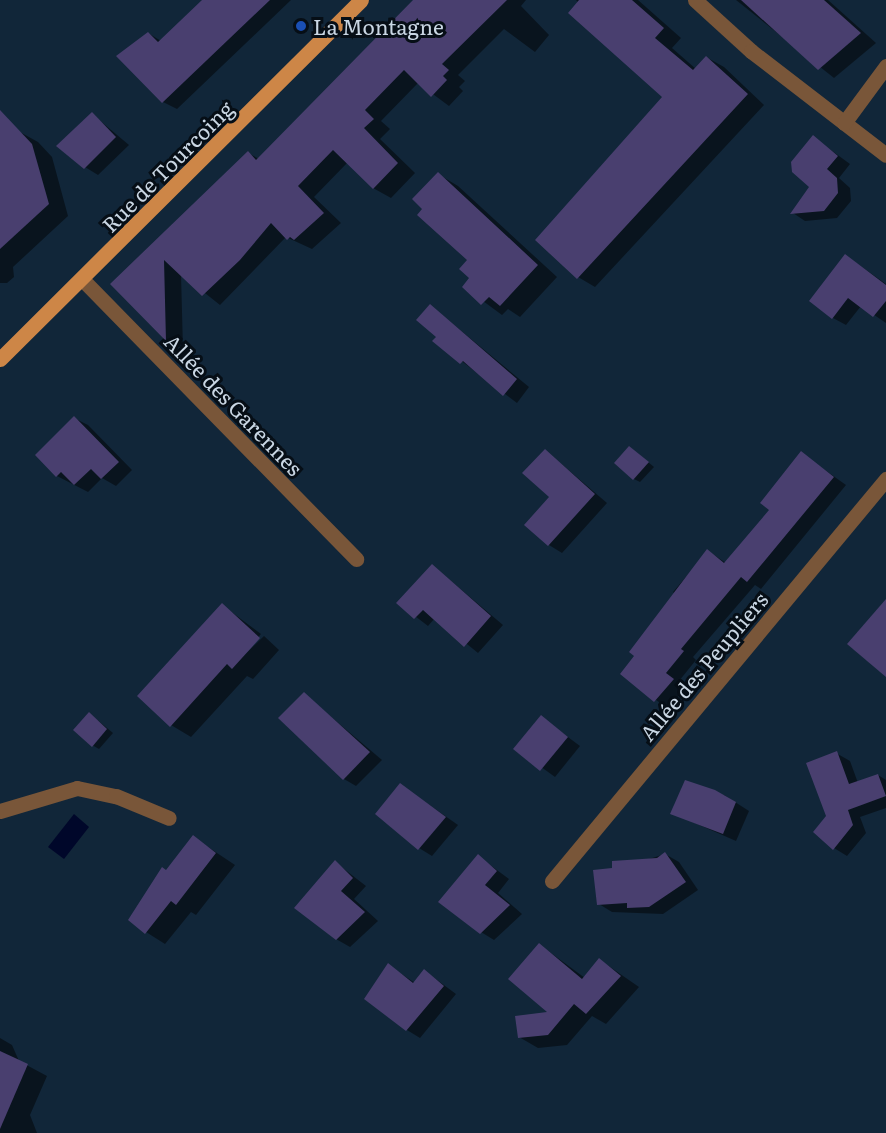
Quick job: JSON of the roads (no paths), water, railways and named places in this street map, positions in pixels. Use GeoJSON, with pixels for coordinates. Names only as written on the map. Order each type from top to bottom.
{"type":"FeatureCollection","features":[{"type":"Feature","properties":{"kind":"main road","name":"Rue de Tourcoing"},"geometry":{"type":"LineString","coordinates":[[0,359],[361,0]]}},
{"type":"Feature","properties":{"kind":"street"},"geometry":{"type":"LineString","coordinates":[[695,0],[751,51],[886,155]]}},
{"type":"Feature","properties":{"kind":"street"},"geometry":{"type":"LineString","coordinates":[[844,123],[886,66]]}},
{"type":"Feature","properties":{"kind":"street","name":"Allée des Garennes"},"geometry":{"type":"LineString","coordinates":[[82,279],[356,559]]}},
{"type":"Feature","properties":{"kind":"street","name":"Allée des Peupliers"},"geometry":{"type":"LineString","coordinates":[[552,881],[886,479]]}},
{"type":"Feature","properties":{"kind":"street"},"geometry":{"type":"LineString","coordinates":[[0,811],[31,805],[59,791],[77,788],[116,796],[170,818]]}},
{"type":"Feature","properties":{"kind":"water"},"geometry":{"type":"Polygon","coordinates":[[[74,814],[89,827],[64,859],[48,847],[74,814]]]}},
{"type":"Feature","properties":{"kind":"place","name":"La Montagne"},"geometry":{"type":"Point","coordinates":[301,26]}}]}
